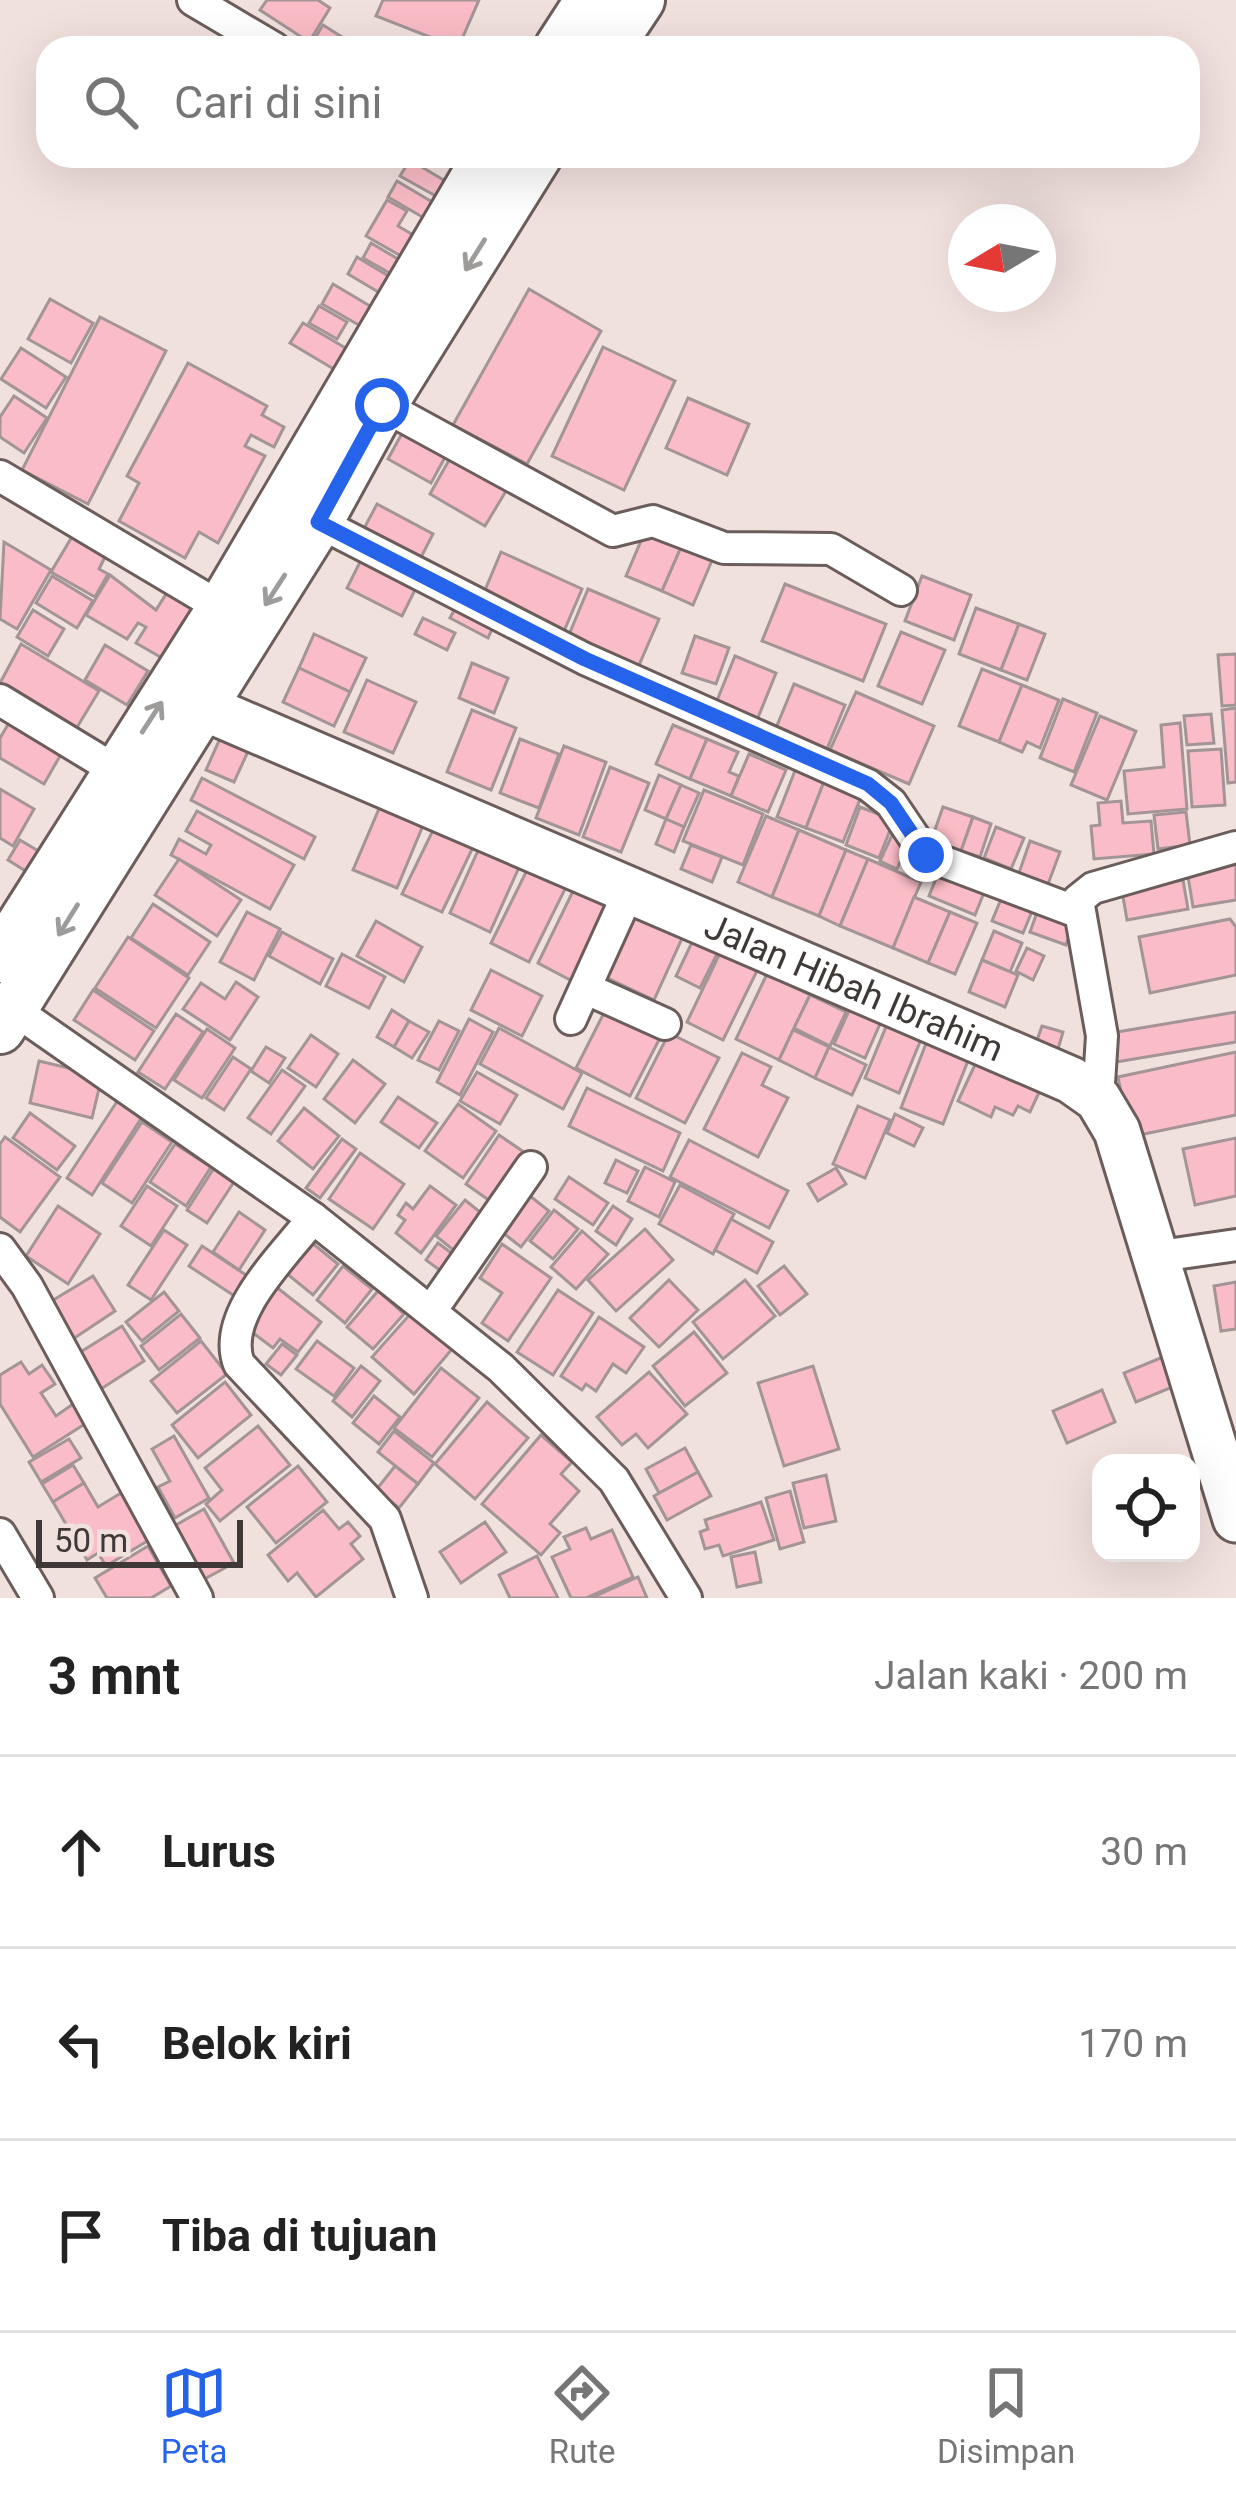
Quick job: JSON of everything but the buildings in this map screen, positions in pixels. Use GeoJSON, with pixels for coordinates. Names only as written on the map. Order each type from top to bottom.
{"type":"FeatureCollection","features":[{"type":"Feature","properties":{"kind":"main road"},"geometry":{"type":"LineString","coordinates":[[567,36],[590,0]]}},
{"type":"Feature","properties":{"kind":"main road"},"geometry":{"type":"LineString","coordinates":[[616,36],[640,0]]}},
{"type":"Feature","properties":{"kind":"main road"},"geometry":{"type":"LineString","coordinates":[[6,1019],[11,955],[117,771],[222,608],[470,168]]}},
{"type":"Feature","properties":{"kind":"main road"},"geometry":{"type":"LineString","coordinates":[[11,955],[201,706],[318,522],[382,405],[530,168]]}},
{"type":"Feature","properties":{"kind":"street"},"geometry":{"type":"LineString","coordinates":[[193,0],[254,36]]}},
{"type":"Feature","properties":{"kind":"street"},"geometry":{"type":"LineString","coordinates":[[382,405],[614,531],[653,521],[724,548],[831,549],[901,590]]}},
{"type":"Feature","properties":{"kind":"street"},"geometry":{"type":"LineString","coordinates":[[0,476],[222,608]]}},
{"type":"Feature","properties":{"kind":"street"},"geometry":{"type":"LineString","coordinates":[[318,522],[585,659],[868,784],[891,803],[926,855],[1077,912]]}},
{"type":"Feature","properties":{"kind":"street"},"geometry":{"type":"LineString","coordinates":[[0,700],[117,771]]}},
{"type":"Feature","properties":{"kind":"street","name":"Jalan Hibah Ibrahim"},"geometry":{"type":"LineString","coordinates":[[201,706],[631,887],[1071,1080],[1098,1099]]}},
{"type":"Feature","properties":{"kind":"street"},"geometry":{"type":"LineString","coordinates":[[1236,847],[1093,887],[1078,900],[1077,912],[1102,1036],[1098,1099],[1117,1131],[1153,1257],[1225,1449],[1236,1519]]}},
{"type":"Feature","properties":{"kind":"street"},"geometry":{"type":"LineString","coordinates":[[571,1019],[631,887]]}},
{"type":"Feature","properties":{"kind":"street"},"geometry":{"type":"LineString","coordinates":[[587,989],[665,1024]]}},
{"type":"Feature","properties":{"kind":"street"},"geometry":{"type":"LineString","coordinates":[[6,1019],[313,1217],[501,1368],[614,1480],[686,1598]]}},
{"type":"Feature","properties":{"kind":"street"},"geometry":{"type":"LineString","coordinates":[[431,1311],[531,1167]]}},
{"type":"Feature","properties":{"kind":"street"},"geometry":{"type":"LineString","coordinates":[[313,1217],[238,1320],[231,1343],[239,1364],[385,1519],[412,1598]]}},
{"type":"Feature","properties":{"kind":"street"},"geometry":{"type":"LineString","coordinates":[[1153,1257],[1236,1245]]}},
{"type":"Feature","properties":{"kind":"street"},"geometry":{"type":"LineString","coordinates":[[0,1249],[27,1286],[197,1598]]}},
{"type":"Feature","properties":{"kind":"street"},"geometry":{"type":"LineString","coordinates":[[0,1534],[38,1598]]}},
{"type":"Feature","properties":{"kind":"route"},"geometry":{"type":"LineString","coordinates":[[382,405],[318,522],[585,659],[868,784],[891,803],[926,855]]}}]}
